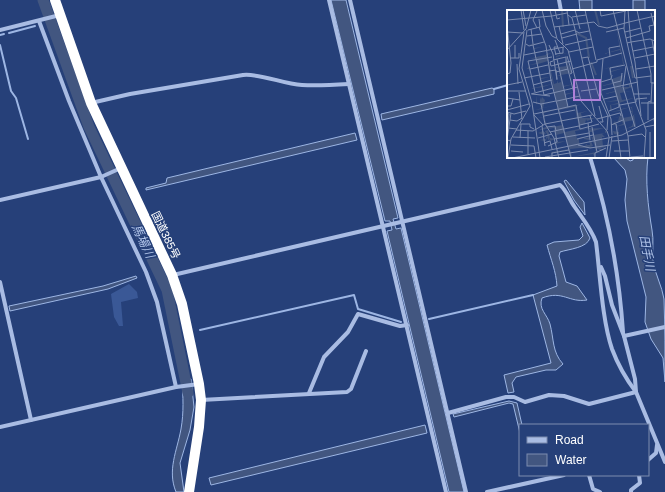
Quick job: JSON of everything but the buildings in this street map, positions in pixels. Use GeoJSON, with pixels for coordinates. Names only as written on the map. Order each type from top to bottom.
{"type":"FeatureCollection","features":[{"type":"Feature","properties":{"kind":"highway","name":"国道385号"},"geometry":{"type":"LineString","coordinates":[[55,0],[58,15],[119,169],[172,275],[182,304],[201,400],[200,427],[189,492]]}},
{"type":"Feature","properties":{"kind":"street"},"geometry":{"type":"LineString","coordinates":[[329,0],[446,492]]}},
{"type":"Feature","properties":{"kind":"street"},"geometry":{"type":"LineString","coordinates":[[350,0],[466,492]]}},
{"type":"Feature","properties":{"kind":"street"},"geometry":{"type":"LineString","coordinates":[[559,0],[561,10]]}},
{"type":"Feature","properties":{"kind":"street"},"geometry":{"type":"LineString","coordinates":[[0,30],[40,21],[58,15]]}},
{"type":"Feature","properties":{"kind":"street"},"geometry":{"type":"LineString","coordinates":[[40,21],[61,80],[102,177],[146,272],[157,302],[178,387]]}},
{"type":"Feature","properties":{"kind":"street"},"geometry":{"type":"LineString","coordinates":[[92,103],[130,94],[243,74],[250,74],[302,85],[349,84]]}},
{"type":"Feature","properties":{"kind":"street"},"geometry":{"type":"LineString","coordinates":[[590,158],[604,200],[621,295],[624,336]]}},
{"type":"Feature","properties":{"kind":"street"},"geometry":{"type":"LineString","coordinates":[[0,200],[102,177],[119,169]]}},
{"type":"Feature","properties":{"kind":"street"},"geometry":{"type":"LineString","coordinates":[[172,275],[560,186],[566,190],[574,206],[591,230],[596,242],[612,348],[623,374],[636,392],[665,462]]}},
{"type":"Feature","properties":{"kind":"street"},"geometry":{"type":"LineString","coordinates":[[599,263],[605,276],[612,305],[624,336],[636,379],[636,392]]}},
{"type":"Feature","properties":{"kind":"street"},"geometry":{"type":"LineString","coordinates":[[0,282],[31,420]]}},
{"type":"Feature","properties":{"kind":"street"},"geometry":{"type":"LineString","coordinates":[[309,393],[324,357],[348,332],[358,314],[400,326],[407,325]]}},
{"type":"Feature","properties":{"kind":"street"},"geometry":{"type":"LineString","coordinates":[[624,336],[665,327]]}},
{"type":"Feature","properties":{"kind":"street"},"geometry":{"type":"LineString","coordinates":[[201,400],[347,392],[351,390],[366,351]]}},
{"type":"Feature","properties":{"kind":"street"},"geometry":{"type":"LineString","coordinates":[[0,427],[197,384]]}},
{"type":"Feature","properties":{"kind":"street"},"geometry":{"type":"LineString","coordinates":[[448,413],[506,397],[525,402],[549,395],[564,396],[589,404],[636,392]]}},
{"type":"Feature","properties":{"kind":"street"},"geometry":{"type":"LineString","coordinates":[[649,459],[656,453],[657,443]]}},
{"type":"Feature","properties":{"kind":"street"},"geometry":{"type":"LineString","coordinates":[[487,492],[559,476]]}},
{"type":"Feature","properties":{"kind":"street"},"geometry":{"type":"LineString","coordinates":[[589,476],[593,489],[600,492]]}},
{"type":"Feature","properties":{"kind":"street"},"geometry":{"type":"LineString","coordinates":[[631,492],[631,490],[640,483],[639,476]]}},
{"type":"Feature","properties":{"kind":"shaded area"},"geometry":{"type":"Polygon","coordinates":[[[129,284],[137,292],[138,298],[121,302],[123,326],[119,326],[114,317],[111,294],[129,284]]]}},
{"type":"Feature","properties":{"kind":"water"},"geometry":{"type":"Polygon","coordinates":[[[331,0],[346,0],[398,218],[393,219],[396,229],[401,228],[464,492],[449,492],[387,231],[392,230],[390,221],[385,221],[331,0]]]}},
{"type":"Feature","properties":{"kind":"water"},"geometry":{"type":"Polygon","coordinates":[[[579,0],[592,0],[592,10],[580,10],[579,0]]]}},
{"type":"Feature","properties":{"kind":"water"},"geometry":{"type":"Polygon","coordinates":[[[633,0],[645,0],[645,10],[633,10],[633,0]]]}},
{"type":"Feature","properties":{"kind":"water"},"geometry":{"type":"Polygon","coordinates":[[[492,88],[494,89],[494,94],[382,120],[381,114],[492,88]]]}},
{"type":"Feature","properties":{"kind":"water"},"geometry":{"type":"Polygon","coordinates":[[[355,133],[357,140],[146,190],[146,188],[166,183],[167,178],[355,133]]]}},
{"type":"Feature","properties":{"kind":"water","name":"田手川"},"geometry":{"type":"Polygon","coordinates":[[[614,158],[626,158],[630,161],[633,160],[633,158],[648,158],[647,184],[648,203],[653,234],[653,261],[664,299],[665,382],[663,358],[651,339],[645,322],[646,297],[627,221],[625,200],[627,179],[625,170],[614,158]]]}},
{"type":"Feature","properties":{"kind":"water"},"geometry":{"type":"Polygon","coordinates":[[[566,180],[584,202],[585,215],[574,200],[564,181],[566,180]]]}},
{"type":"Feature","properties":{"kind":"water"},"geometry":{"type":"Polygon","coordinates":[[[582,223],[590,238],[588,241],[577,248],[560,252],[559,256],[566,282],[577,286],[587,300],[575,300],[555,295],[542,298],[541,302],[542,308],[549,320],[555,350],[563,364],[556,370],[546,370],[516,377],[512,383],[514,392],[508,393],[504,375],[551,363],[533,295],[557,286],[547,245],[554,242],[579,240],[583,236],[580,227],[582,223]]]}},
{"type":"Feature","properties":{"kind":"water"},"geometry":{"type":"Polygon","coordinates":[[[136,276],[137,278],[108,289],[10,311],[9,306],[103,286],[136,276]]]}},
{"type":"Feature","properties":{"kind":"water"},"geometry":{"type":"Polygon","coordinates":[[[191,379],[194,407],[190,430],[180,463],[184,492],[176,492],[172,476],[182,423],[182,380],[191,379]]]}},
{"type":"Feature","properties":{"kind":"water"},"geometry":{"type":"Polygon","coordinates":[[[509,401],[517,403],[522,424],[519,424],[519,429],[513,404],[509,403],[454,417],[453,414],[509,401]]]}},
{"type":"Feature","properties":{"kind":"water"},"geometry":{"type":"Polygon","coordinates":[[[425,425],[427,433],[211,485],[209,478],[425,425]]]}},
{"type":"Feature","properties":{"kind":"waterway","name":"馬場川"},"geometry":{"type":"LineString","coordinates":[[43,0],[89,127],[167,290],[188,393]]}},
{"type":"Feature","properties":{"kind":"waterway"},"geometry":{"type":"LineString","coordinates":[[9,33],[35,26]]}},
{"type":"Feature","properties":{"kind":"waterway"},"geometry":{"type":"LineString","coordinates":[[0,35],[4,34]]}},
{"type":"Feature","properties":{"kind":"waterway"},"geometry":{"type":"LineString","coordinates":[[0,45],[11,91],[16,98],[28,139]]}},
{"type":"Feature","properties":{"kind":"waterway"},"geometry":{"type":"LineString","coordinates":[[494,89],[507,85]]}},
{"type":"Feature","properties":{"kind":"waterway"},"geometry":{"type":"LineString","coordinates":[[200,330],[354,295],[358,309],[401,322]]}},
{"type":"Feature","properties":{"kind":"waterway"},"geometry":{"type":"LineString","coordinates":[[429,319],[533,295]]}}]}
